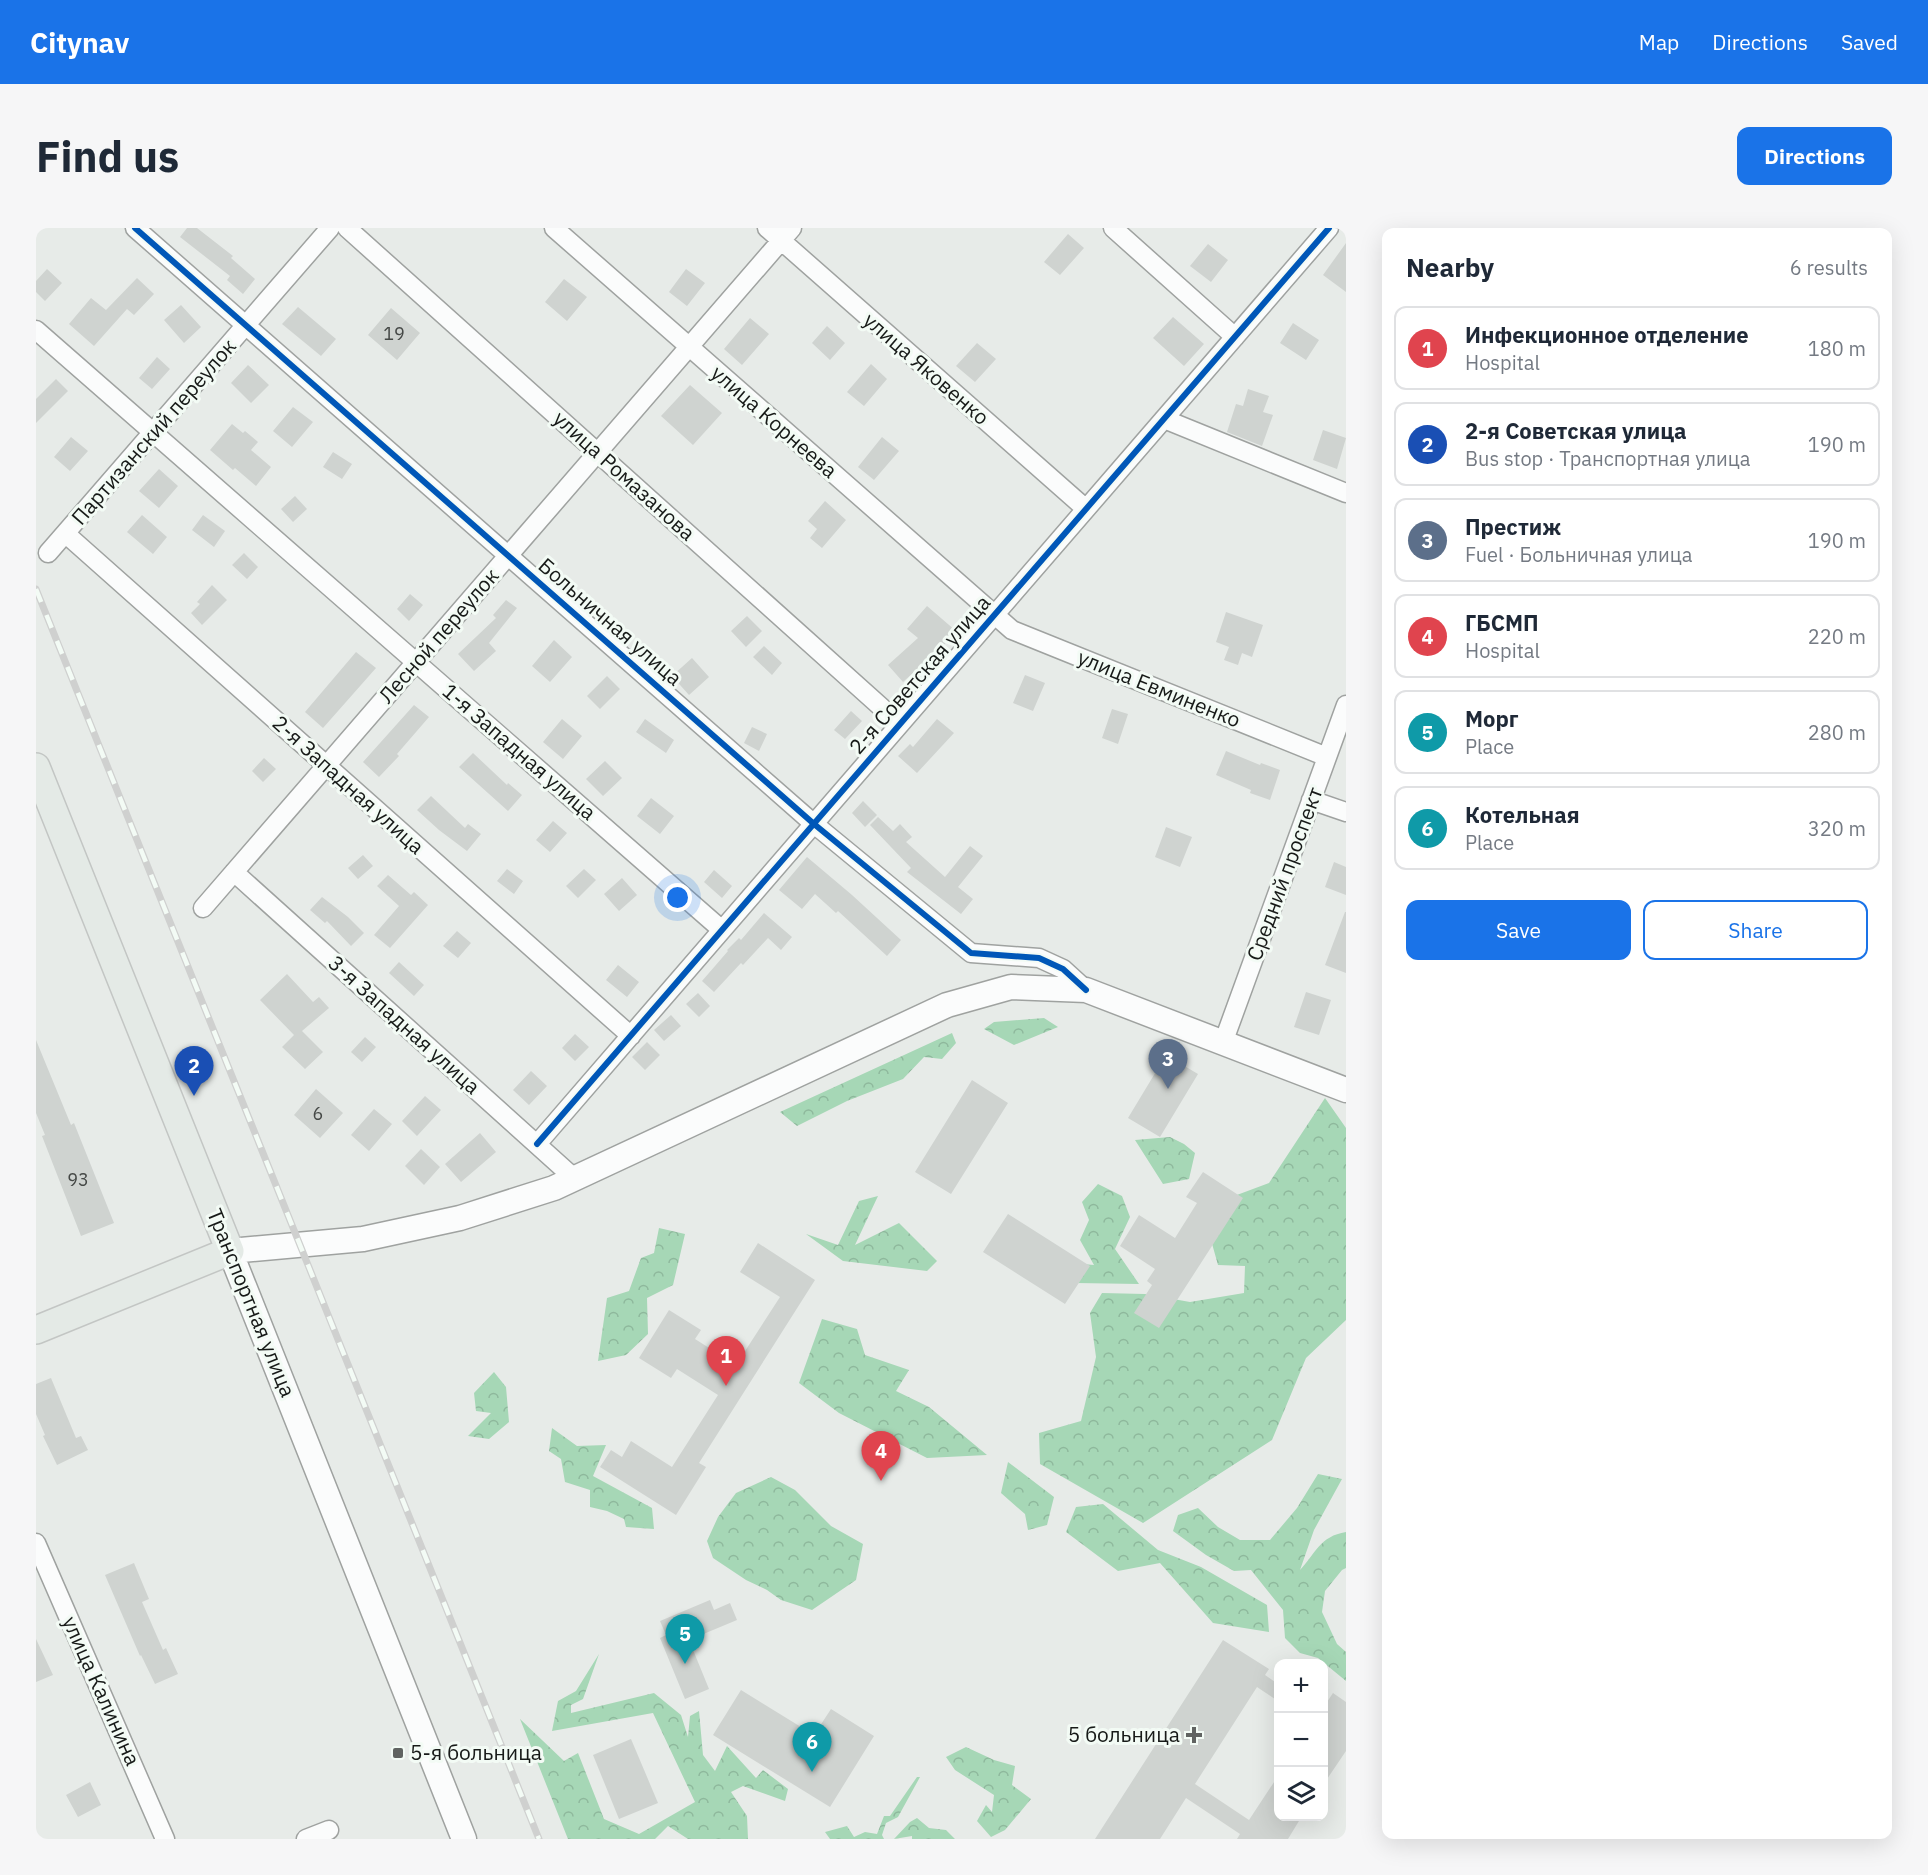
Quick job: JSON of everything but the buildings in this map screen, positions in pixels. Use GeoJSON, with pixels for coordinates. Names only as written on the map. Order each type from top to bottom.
{"type":"FeatureCollection","features":[{"type":"Feature","properties":{"kind":"main road","name":"Транспортная улица"},"geometry":{"type":"LineString","coordinates":[[36,767],[464,1839]]}},
{"type":"Feature","properties":{"kind":"main road"},"geometry":{"type":"LineString","coordinates":[[36,1330],[230,1251],[363,1239],[460,1218],[554,1188],[947,1005],[1011,987],[1086,990]]}},
{"type":"Feature","properties":{"kind":"main road","name":"Больничная улица"},"geometry":{"type":"LineString","coordinates":[[1086,990],[1346,1090]]}},
{"type":"Feature","properties":{"kind":"street","name":"Больничная улица"},"geometry":{"type":"LineString","coordinates":[[135,228],[814,824],[971,953],[1039,958],[1063,969],[1086,990]]}},
{"type":"Feature","properties":{"kind":"street","name":"Партизанский переулок"},"geometry":{"type":"LineString","coordinates":[[48,553],[330,228]]}},
{"type":"Feature","properties":{"kind":"street","name":"улица Ромазанова"},"geometry":{"type":"LineString","coordinates":[[347,228],[900,724]]}},
{"type":"Feature","properties":{"kind":"street","name":"улица Корнеева"},"geometry":{"type":"LineString","coordinates":[[554,228],[994,616]]}},
{"type":"Feature","properties":{"kind":"street","name":"улица Яковенко"},"geometry":{"type":"LineString","coordinates":[[767,228],[787,234],[1086,509]]}},
{"type":"Feature","properties":{"kind":"street"},"geometry":{"type":"LineString","coordinates":[[1113,228],[1235,337]]}},
{"type":"Feature","properties":{"kind":"street","name":"2-я Советская улица"},"geometry":{"type":"LineString","coordinates":[[537,1144],[1329,228]]}},
{"type":"Feature","properties":{"kind":"street","name":"Лесной переулок"},"geometry":{"type":"LineString","coordinates":[[203,908],[787,234]]}},
{"type":"Feature","properties":{"kind":"street","name":"1-я Западная улица"},"geometry":{"type":"LineString","coordinates":[[36,330],[722,930]]}},
{"type":"Feature","properties":{"kind":"street"},"geometry":{"type":"LineString","coordinates":[[1164,419],[1346,493]]}},
{"type":"Feature","properties":{"kind":"street","name":"2-я Западная улица"},"geometry":{"type":"LineString","coordinates":[[66,534],[631,1036]]}},
{"type":"Feature","properties":{"kind":"street","name":"улица Евминенко"},"geometry":{"type":"LineString","coordinates":[[994,616],[1012,630],[1327,757]]}},
{"type":"Feature","properties":{"kind":"street","name":"Средний проспект"},"geometry":{"type":"LineString","coordinates":[[1223,1043],[1346,705]]}},
{"type":"Feature","properties":{"kind":"street"},"geometry":{"type":"LineString","coordinates":[[1311,800],[1346,812]]}},
{"type":"Feature","properties":{"kind":"street","name":"3-я Западная улица"},"geometry":{"type":"LineString","coordinates":[[234,872],[574,1178]]}},
{"type":"Feature","properties":{"kind":"street","name":"улица Калинина"},"geometry":{"type":"LineString","coordinates":[[36,1543],[165,1839]]}},
{"type":"Feature","properties":{"kind":"street"},"geometry":{"type":"LineString","coordinates":[[306,1839],[329,1830]]}},
{"type":"Feature","properties":{"kind":"green space"},"geometry":{"type":"Polygon","coordinates":[[[1044,1018],[1058,1027],[1014,1045],[984,1029],[994,1022],[1044,1018]]]}},
{"type":"Feature","properties":{"kind":"green space"},"geometry":{"type":"Polygon","coordinates":[[[952,1033],[956,1043],[942,1059],[924,1057],[903,1079],[847,1101],[797,1126],[780,1112],[952,1033]]]}},
{"type":"Feature","properties":{"kind":"green space"},"geometry":{"type":"Polygon","coordinates":[[[1325,1098],[1346,1128],[1346,1320],[1306,1358],[1272,1440],[1143,1523],[1040,1464],[1039,1433],[1081,1421],[1096,1357],[1090,1313],[1102,1293],[1145,1294],[1190,1302],[1244,1293],[1245,1266],[1218,1265],[1202,1208],[1269,1183],[1325,1098]]]}},
{"type":"Feature","properties":{"kind":"green space"},"geometry":{"type":"Polygon","coordinates":[[[1170,1137],[1195,1153],[1189,1179],[1163,1184],[1135,1140],[1170,1137]]]}},
{"type":"Feature","properties":{"kind":"green space"},"geometry":{"type":"Polygon","coordinates":[[[1098,1184],[1122,1196],[1130,1217],[1115,1249],[1139,1284],[1076,1283],[1071,1263],[1094,1265],[1080,1240],[1089,1220],[1082,1202],[1098,1184]]]}},
{"type":"Feature","properties":{"kind":"green space"},"geometry":{"type":"Polygon","coordinates":[[[878,1196],[855,1245],[899,1223],[937,1261],[927,1271],[843,1261],[806,1234],[838,1245],[859,1201],[878,1196]]]}},
{"type":"Feature","properties":{"kind":"green space"},"geometry":{"type":"Polygon","coordinates":[[[659,1228],[685,1234],[673,1285],[647,1298],[648,1334],[626,1355],[598,1361],[607,1298],[629,1291],[641,1258],[654,1253],[659,1228]]]}},
{"type":"Feature","properties":{"kind":"green space"},"geometry":{"type":"Polygon","coordinates":[[[822,1319],[857,1329],[865,1355],[909,1370],[896,1391],[929,1407],[987,1455],[927,1458],[839,1413],[799,1383],[822,1319]]]}},
{"type":"Feature","properties":{"kind":"green space"},"geometry":{"type":"Polygon","coordinates":[[[494,1372],[506,1387],[509,1422],[489,1439],[468,1436],[491,1413],[476,1411],[474,1393],[494,1372]]]}},
{"type":"Feature","properties":{"kind":"green space"},"geometry":{"type":"Polygon","coordinates":[[[552,1428],[577,1446],[606,1445],[593,1476],[652,1508],[654,1529],[626,1527],[624,1519],[607,1511],[590,1507],[590,1490],[565,1482],[561,1459],[549,1451],[552,1428]]]}},
{"type":"Feature","properties":{"kind":"green space"},"geometry":{"type":"Polygon","coordinates":[[[1008,1462],[1054,1497],[1047,1525],[1028,1530],[1025,1514],[1001,1493],[1008,1462]]]}},
{"type":"Feature","properties":{"kind":"green space"},"geometry":{"type":"Polygon","coordinates":[[[1318,1474],[1342,1479],[1314,1530],[1300,1570],[1319,1546],[1330,1537],[1346,1532],[1346,1568],[1325,1591],[1322,1612],[1337,1644],[1346,1652],[1346,1681],[1328,1666],[1328,1659],[1319,1659],[1300,1653],[1285,1638],[1283,1610],[1251,1570],[1234,1571],[1206,1555],[1173,1531],[1178,1515],[1198,1508],[1218,1527],[1240,1540],[1270,1540],[1297,1508],[1318,1474]]]}},
{"type":"Feature","properties":{"kind":"green space"},"geometry":{"type":"Polygon","coordinates":[[[771,1477],[795,1490],[831,1526],[863,1544],[856,1580],[812,1610],[781,1600],[746,1580],[713,1558],[707,1541],[718,1517],[736,1493],[771,1477]]]}},
{"type":"Feature","properties":{"kind":"green space"},"geometry":{"type":"Polygon","coordinates":[[[1103,1504],[1158,1550],[1201,1567],[1267,1605],[1269,1632],[1213,1623],[1160,1563],[1118,1571],[1066,1532],[1076,1507],[1103,1504]]]}},
{"type":"Feature","properties":{"kind":"green space"},"geometry":{"type":"Polygon","coordinates":[[[599,1654],[583,1699],[571,1705],[571,1713],[654,1693],[681,1715],[688,1737],[690,1716],[699,1711],[703,1755],[715,1771],[727,1746],[756,1778],[763,1770],[788,1789],[785,1801],[743,1786],[731,1792],[747,1816],[748,1839],[688,1839],[668,1826],[655,1839],[568,1839],[520,1719],[564,1761],[578,1753],[604,1819],[639,1834],[695,1802],[653,1713],[552,1731],[558,1701],[576,1691],[599,1654]]]}},
{"type":"Feature","properties":{"kind":"green space"},"geometry":{"type":"Polygon","coordinates":[[[966,1747],[994,1760],[1015,1766],[1012,1785],[1031,1799],[1005,1830],[991,1837],[977,1821],[986,1805],[992,1812],[994,1795],[955,1770],[946,1757],[966,1747]]]}},
{"type":"Feature","properties":{"kind":"green space"},"geometry":{"type":"Polygon","coordinates":[[[917,1777],[920,1777],[898,1817],[886,1823],[882,1835],[884,1839],[830,1839],[825,1832],[847,1826],[854,1837],[865,1832],[877,1834],[884,1816],[890,1816],[917,1777]]]}},
{"type":"Feature","properties":{"kind":"green space"},"geometry":{"type":"Polygon","coordinates":[[[917,1818],[929,1828],[946,1830],[955,1839],[912,1839],[912,1836],[894,1839],[917,1818]]]}},
{"type":"Feature","properties":{"kind":"railway"},"geometry":{"type":"LineString","coordinates":[[36,589],[539,1839]]}},
{"type":"Feature","properties":{"kind":"cycle path"},"geometry":{"type":"LineString","coordinates":[[135,228],[814,824],[971,953],[1039,958],[1063,969],[1086,990]]}},
{"type":"Feature","properties":{"kind":"cycle path"},"geometry":{"type":"LineString","coordinates":[[537,1144],[1329,228]]}},
{"type":"Feature","properties":{"kind":"place","name":"Престиж"},"geometry":{"type":"Point","coordinates":[1168,1089]}},
{"type":"Feature","properties":{"kind":"place","name":"2-я Советская улица"},"geometry":{"type":"Point","coordinates":[194,1096]}},
{"type":"Feature","properties":{"kind":"place","name":"Инфекционное отделение"},"geometry":{"type":"Point","coordinates":[726,1386]}},
{"type":"Feature","properties":{"kind":"place","name":"ГБСМП"},"geometry":{"type":"Point","coordinates":[881,1481]}},
{"type":"Feature","properties":{"kind":"place","name":"Морг"},"geometry":{"type":"Point","coordinates":[685,1664]}},
{"type":"Feature","properties":{"kind":"place","name":"5 больница"},"geometry":{"type":"Point","coordinates":[1194,1735]}},
{"type":"Feature","properties":{"kind":"place","name":"5-я больница"},"geometry":{"type":"Point","coordinates":[398,1753]}},
{"type":"Feature","properties":{"kind":"place","name":"Котельная"},"geometry":{"type":"Point","coordinates":[812,1772]}}]}
